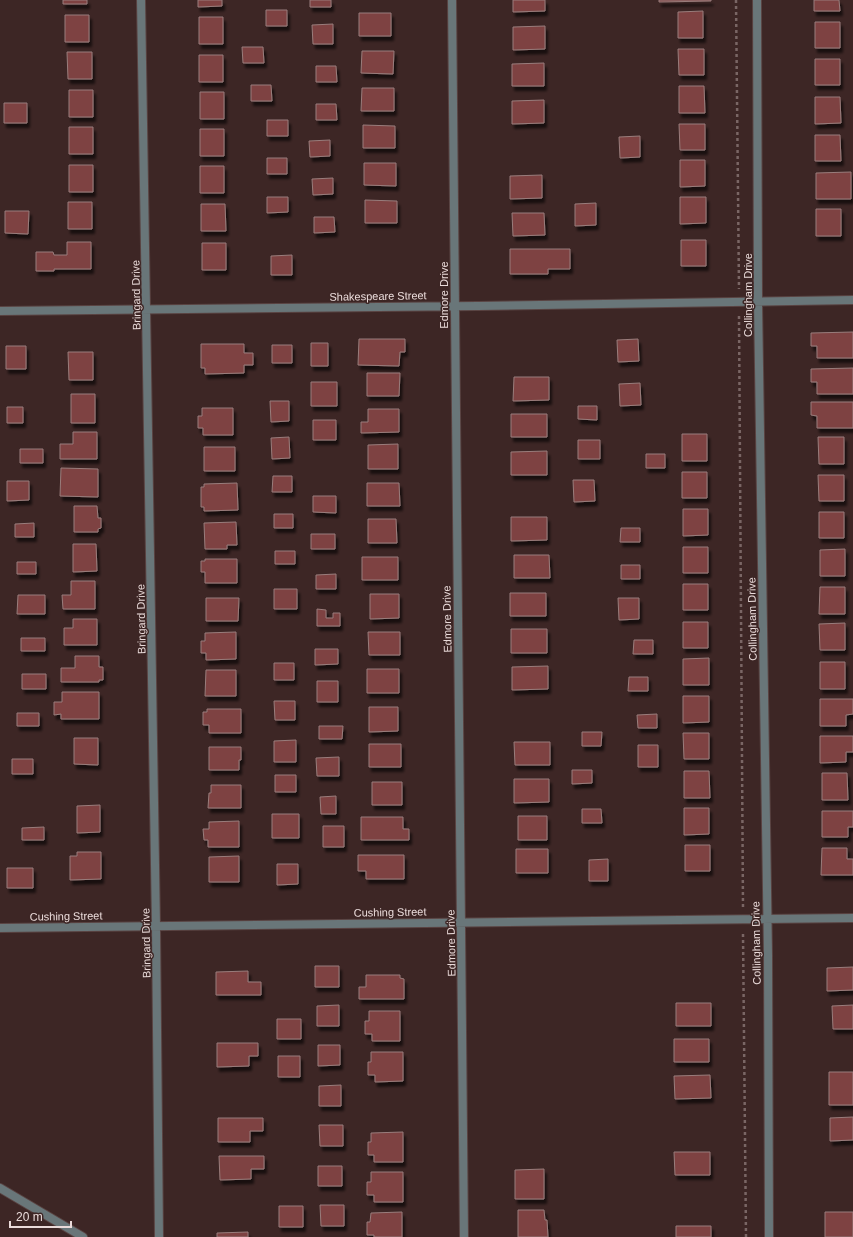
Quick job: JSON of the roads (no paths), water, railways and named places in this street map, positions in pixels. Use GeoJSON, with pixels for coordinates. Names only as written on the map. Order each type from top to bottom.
{"type":"FeatureCollection","features":[{"type":"Feature","properties":{"kind":"street","name":"Bringard Drive"},"geometry":{"type":"LineString","coordinates":[[141,0],[156,926],[159,1237]]}},
{"type":"Feature","properties":{"kind":"street","name":"Edmore Drive"},"geometry":{"type":"LineString","coordinates":[[452,0],[464,1237]]}},
{"type":"Feature","properties":{"kind":"street","name":"Collingham Drive"},"geometry":{"type":"LineString","coordinates":[[757,0],[758,302],[767,919],[769,1237]]}},
{"type":"Feature","properties":{"kind":"street","name":"Shakespeare Street"},"geometry":{"type":"LineString","coordinates":[[0,311],[853,300]]}},
{"type":"Feature","properties":{"kind":"street","name":"Cushing Street"},"geometry":{"type":"LineString","coordinates":[[0,928],[853,918]]}},
{"type":"Feature","properties":{"kind":"street"},"geometry":{"type":"LineString","coordinates":[[0,1188],[83,1237]]}}]}
